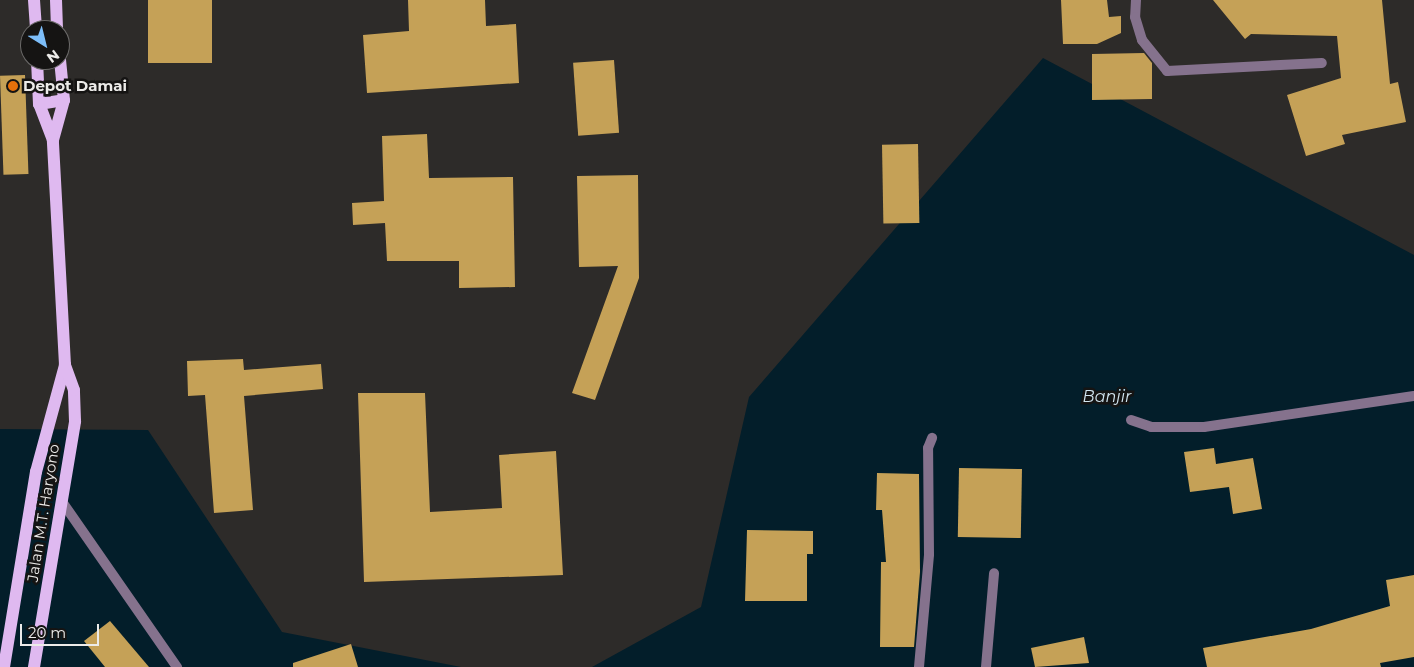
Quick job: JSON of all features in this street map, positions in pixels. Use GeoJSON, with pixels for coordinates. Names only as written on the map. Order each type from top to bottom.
{"type":"FeatureCollection","features":[{"type":"Feature","properties":{"kind":"main road"},"geometry":{"type":"LineString","coordinates":[[34,0],[35,20]]}},
{"type":"Feature","properties":{"kind":"main road"},"geometry":{"type":"LineString","coordinates":[[56,0],[57,20]]}},
{"type":"Feature","properties":{"kind":"main road","name":"Jalan M.T. Haryono"},"geometry":{"type":"LineString","coordinates":[[34,667],[63,503],[75,421],[74,390],[65,365],[52,140],[39,104],[37,70]]}},
{"type":"Feature","properties":{"kind":"main road","name":"Jalan M.T. Haryono"},"geometry":{"type":"LineString","coordinates":[[52,140],[64,100],[61,70]]}},
{"type":"Feature","properties":{"kind":"main road"},"geometry":{"type":"LineString","coordinates":[[39,104],[64,100]]}},
{"type":"Feature","properties":{"kind":"main road","name":"Jalan M.T. Haryono"},"geometry":{"type":"LineString","coordinates":[[4,667],[36,472],[65,365]]}},
{"type":"Feature","properties":{"kind":"street"},"geometry":{"type":"LineString","coordinates":[[1136,0],[1135,17],[1142,40],[1167,71],[1322,63]]}},
{"type":"Feature","properties":{"kind":"street"},"geometry":{"type":"LineString","coordinates":[[1131,420],[1151,427],[1204,427],[1414,396]]}},
{"type":"Feature","properties":{"kind":"street"},"geometry":{"type":"LineString","coordinates":[[920,667],[929,554],[928,448],[932,438]]}},
{"type":"Feature","properties":{"kind":"street"},"geometry":{"type":"LineString","coordinates":[[63,503],[177,667]]}},
{"type":"Feature","properties":{"kind":"street"},"geometry":{"type":"LineString","coordinates":[[986,667],[994,573]]}},
{"type":"Feature","properties":{"kind":"water","name":"Banjir"},"geometry":{"type":"Polygon","coordinates":[[[1043,58],[1414,255],[1414,667],[592,667],[701,607],[749,397],[1043,58]]]}},
{"type":"Feature","properties":{"kind":"water"},"geometry":{"type":"Polygon","coordinates":[[[0,429],[148,430],[282,632],[461,667],[0,667],[0,429]]]}},
{"type":"Feature","properties":{"kind":"building"},"geometry":{"type":"Polygon","coordinates":[[[148,0],[212,0],[212,63],[148,63],[148,0]]]}},
{"type":"Feature","properties":{"kind":"building"},"geometry":{"type":"Polygon","coordinates":[[[408,0],[485,0],[486,26],[516,24],[519,83],[367,93],[363,35],[409,31],[408,0]]]}},
{"type":"Feature","properties":{"kind":"building"},"geometry":{"type":"Polygon","coordinates":[[[1061,0],[1107,0],[1109,17],[1121,16],[1121,33],[1097,44],[1063,44],[1061,0]]]}},
{"type":"Feature","properties":{"kind":"building"},"geometry":{"type":"Polygon","coordinates":[[[1213,0],[1382,0],[1390,84],[1398,82],[1406,122],[1342,135],[1345,144],[1306,156],[1287,95],[1341,78],[1337,36],[1251,34],[1245,39],[1213,0]]]}},
{"type":"Feature","properties":{"kind":"building"},"geometry":{"type":"Polygon","coordinates":[[[1144,53],[1152,63],[1152,99],[1092,100],[1092,54],[1144,53]]]}},
{"type":"Feature","properties":{"kind":"building"},"geometry":{"type":"Polygon","coordinates":[[[614,60],[619,133],[578,136],[573,63],[614,60]]]}},
{"type":"Feature","properties":{"kind":"building"},"geometry":{"type":"Polygon","coordinates":[[[25,75],[28,174],[3,175],[0,76],[25,75]]]}},
{"type":"Feature","properties":{"kind":"building"},"geometry":{"type":"Polygon","coordinates":[[[427,134],[429,178],[513,177],[515,287],[459,288],[459,261],[387,261],[385,223],[353,225],[352,203],[384,201],[382,136],[427,134]]]}},
{"type":"Feature","properties":{"kind":"building"},"geometry":{"type":"Polygon","coordinates":[[[918,144],[919,223],[883,224],[882,145],[918,144]]]}},
{"type":"Feature","properties":{"kind":"building"},"geometry":{"type":"Polygon","coordinates":[[[638,175],[639,278],[595,400],[572,393],[618,266],[579,267],[577,176],[638,175]]]}},
{"type":"Feature","properties":{"kind":"building"},"geometry":{"type":"Polygon","coordinates":[[[243,359],[244,370],[321,364],[323,389],[244,396],[253,510],[214,513],[205,395],[188,396],[187,361],[243,359]]]}},
{"type":"Feature","properties":{"kind":"building"},"geometry":{"type":"Polygon","coordinates":[[[358,393],[425,393],[430,512],[502,508],[499,455],[556,451],[563,575],[364,582],[358,393]]]}},
{"type":"Feature","properties":{"kind":"building"},"geometry":{"type":"Polygon","coordinates":[[[1214,448],[1216,464],[1253,458],[1262,509],[1233,514],[1229,487],[1190,492],[1184,452],[1214,448]]]}},
{"type":"Feature","properties":{"kind":"building"},"geometry":{"type":"Polygon","coordinates":[[[959,468],[1022,469],[1021,538],[958,537],[959,468]]]}},
{"type":"Feature","properties":{"kind":"building"},"geometry":{"type":"Polygon","coordinates":[[[877,473],[919,474],[920,572],[914,647],[880,647],[881,562],[886,562],[882,510],[876,510],[877,473]]]}},
{"type":"Feature","properties":{"kind":"building"},"geometry":{"type":"Polygon","coordinates":[[[747,530],[813,531],[813,554],[807,554],[807,601],[745,601],[747,530]]]}},
{"type":"Feature","properties":{"kind":"building"},"geometry":{"type":"Polygon","coordinates":[[[1414,575],[1414,657],[1380,663],[1381,667],[1207,667],[1203,648],[1311,629],[1390,606],[1386,580],[1414,575]]]}},
{"type":"Feature","properties":{"kind":"building"},"geometry":{"type":"Polygon","coordinates":[[[110,621],[149,667],[105,667],[84,641],[110,621]]]}},
{"type":"Feature","properties":{"kind":"building"},"geometry":{"type":"Polygon","coordinates":[[[1084,637],[1089,663],[1035,667],[1031,648],[1084,637]]]}},
{"type":"Feature","properties":{"kind":"building"},"geometry":{"type":"Polygon","coordinates":[[[351,644],[358,667],[293,667],[293,663],[351,644]]]}},
{"type":"Feature","properties":{"kind":"place","name":"Depot Damai"},"geometry":{"type":"Point","coordinates":[13,86]}}]}
